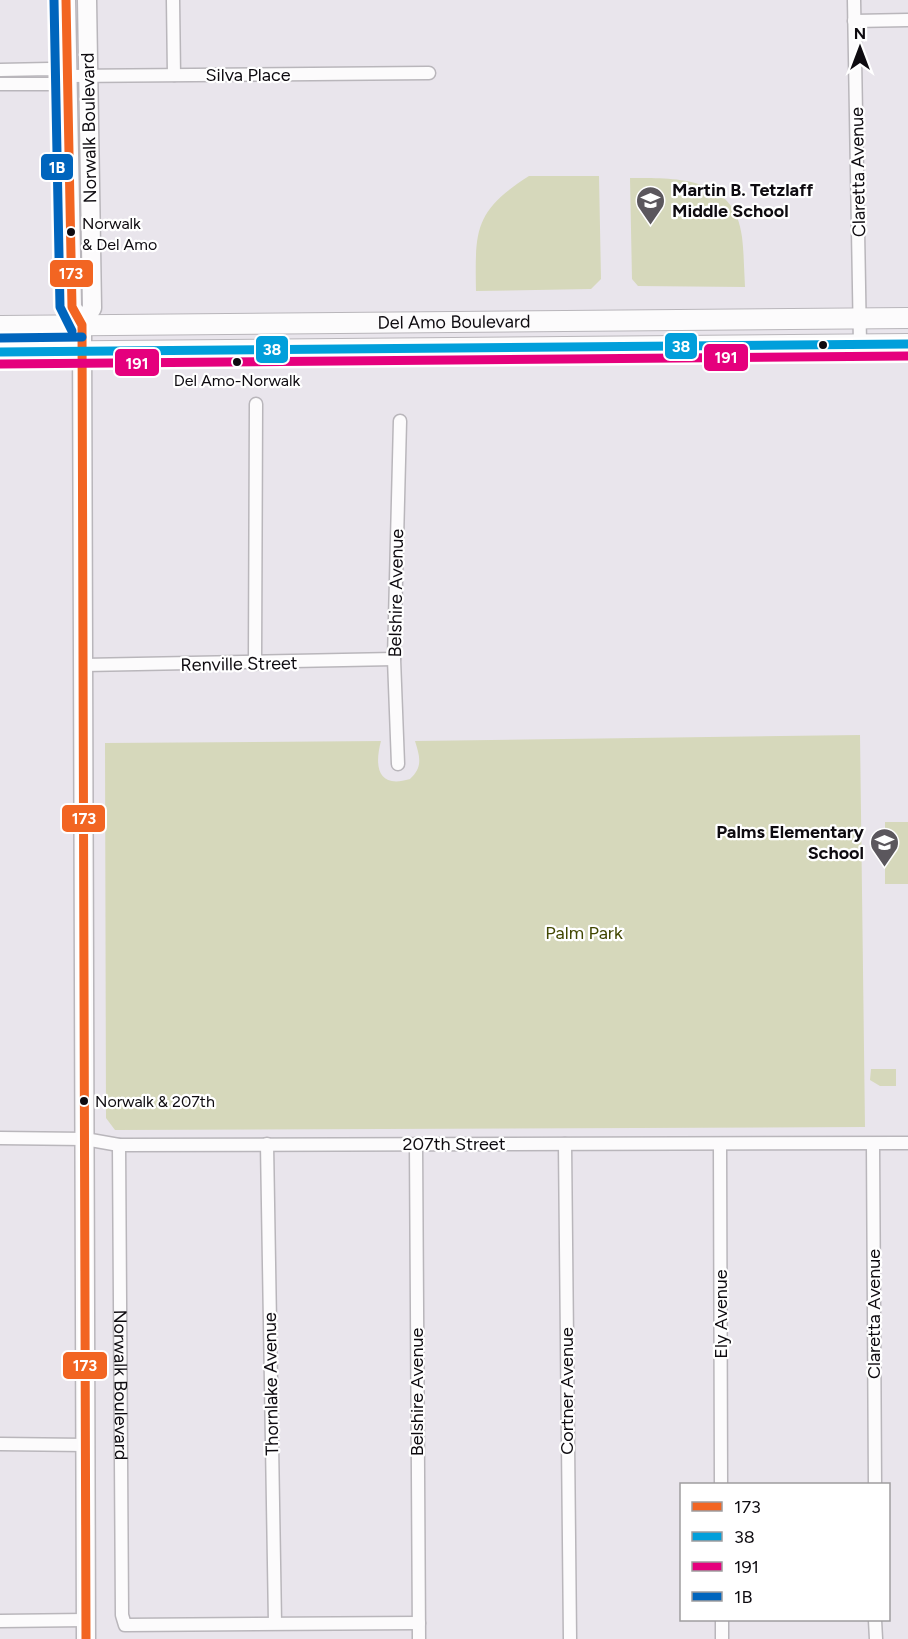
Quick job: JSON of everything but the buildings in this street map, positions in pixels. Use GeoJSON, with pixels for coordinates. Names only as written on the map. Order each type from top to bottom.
{"type":"FeatureCollection","features":[{"type":"Feature","properties":{"kind":"main road","name":"Norwalk Boulevard"},"geometry":{"type":"LineString","coordinates":[[66,0],[72,307],[82,325],[83,351],[87,1639]]}},
{"type":"Feature","properties":{"kind":"main road","name":"Norwalk Boulevard"},"geometry":{"type":"LineString","coordinates":[[82,325],[92,308],[87,0]]}},
{"type":"Feature","properties":{"kind":"main road","name":"Del Amo Boulevard"},"geometry":{"type":"LineString","coordinates":[[0,326],[908,318]]}},
{"type":"Feature","properties":{"kind":"main road"},"geometry":{"type":"LineString","coordinates":[[490,321],[491,348]]}},
{"type":"Feature","properties":{"kind":"main road","name":"Del Amo Boulevard"},"geometry":{"type":"LineString","coordinates":[[0,352],[908,344]]}},
{"type":"Feature","properties":{"kind":"street"},"geometry":{"type":"LineString","coordinates":[[173,0],[174,75]]}},
{"type":"Feature","properties":{"kind":"street","name":"Claretta Avenue"},"geometry":{"type":"LineString","coordinates":[[854,0],[860,344]]}},
{"type":"Feature","properties":{"kind":"street"},"geometry":{"type":"LineString","coordinates":[[854,21],[908,20]]}},
{"type":"Feature","properties":{"kind":"street","name":"Silva Place"},"geometry":{"type":"LineString","coordinates":[[0,70],[50,69],[67,76],[429,73]]}},
{"type":"Feature","properties":{"kind":"street","name":"Silva Place"},"geometry":{"type":"LineString","coordinates":[[0,84],[50,84],[67,76]]}},
{"type":"Feature","properties":{"kind":"street"},"geometry":{"type":"LineString","coordinates":[[255,664],[256,404]]}},
{"type":"Feature","properties":{"kind":"street","name":"Belshire Avenue"},"geometry":{"type":"LineString","coordinates":[[398,764],[394,660],[400,421]]}},
{"type":"Feature","properties":{"kind":"street","name":"Renville Street"},"geometry":{"type":"LineString","coordinates":[[84,666],[394,660]]}},
{"type":"Feature","properties":{"kind":"street","name":"207th Street"},"geometry":{"type":"LineString","coordinates":[[0,1138],[85,1139],[119,1145],[908,1143]]}},
{"type":"Feature","properties":{"kind":"street","name":"Thornlake Avenue"},"geometry":{"type":"LineString","coordinates":[[267,1144],[275,1623]]}},
{"type":"Feature","properties":{"kind":"street","name":"Belshire Avenue"},"geometry":{"type":"LineString","coordinates":[[416,1144],[419,1639]]}},
{"type":"Feature","properties":{"kind":"street","name":"Cortner Avenue"},"geometry":{"type":"LineString","coordinates":[[565,1144],[570,1639]]}},
{"type":"Feature","properties":{"kind":"street","name":"Ely Avenue"},"geometry":{"type":"LineString","coordinates":[[720,1144],[721,1483]]}},
{"type":"Feature","properties":{"kind":"street","name":"Claretta Avenue"},"geometry":{"type":"LineString","coordinates":[[873,1144],[875,1483]]}},
{"type":"Feature","properties":{"kind":"street","name":"Norwalk Boulevard"},"geometry":{"type":"LineString","coordinates":[[119,1145],[122,1603],[125,1625],[275,1623]]}},
{"type":"Feature","properties":{"kind":"street"},"geometry":{"type":"LineString","coordinates":[[0,1444],[86,1445]]}},
{"type":"Feature","properties":{"kind":"street"},"geometry":{"type":"LineString","coordinates":[[0,1621],[86,1620]]}},
{"type":"Feature","properties":{"kind":"street"},"geometry":{"type":"LineString","coordinates":[[722,1621],[722,1639]]}},
{"type":"Feature","properties":{"kind":"street"},"geometry":{"type":"LineString","coordinates":[[875,1621],[876,1639]]}},
{"type":"Feature","properties":{"kind":"street"},"geometry":{"type":"LineString","coordinates":[[275,1623],[419,1623]]}},
{"type":"Feature","properties":{"kind":"green space"},"geometry":{"type":"Polygon","coordinates":[[[529,176],[599,176],[601,279],[591,289],[476,291],[476,252],[481,224],[497,200],[529,176]]]}},
{"type":"Feature","properties":{"kind":"green space"},"geometry":{"type":"Polygon","coordinates":[[[630,178],[666,179],[701,185],[716,192],[728,202],[737,217],[742,237],[745,287],[638,286],[632,279],[630,178]]]}},
{"type":"Feature","properties":{"kind":"green space","name":"Palm Park"},"geometry":{"type":"Polygon","coordinates":[[[860,735],[865,1127],[115,1130],[106,1118],[105,743],[381,741],[378,759],[381,774],[391,781],[399,781],[410,779],[419,766],[415,741],[860,735]]]}},
{"type":"Feature","properties":{"kind":"green space"},"geometry":{"type":"Polygon","coordinates":[[[885,822],[908,822],[908,884],[885,884],[885,822]]]}},
{"type":"Feature","properties":{"kind":"green space"},"geometry":{"type":"Polygon","coordinates":[[[871,1069],[896,1069],[896,1086],[880,1086],[870,1080],[871,1069]]]}},
{"type":"Feature","properties":{"kind":"transit line","name":"1B"},"geometry":{"type":"LineString","coordinates":[[54,0],[60,307],[72,331]]}},
{"type":"Feature","properties":{"kind":"transit line","name":"173"},"geometry":{"type":"LineString","coordinates":[[66,0],[72,307],[82,325],[86,1639]]}},
{"type":"Feature","properties":{"kind":"transit line","name":"1B"},"geometry":{"type":"LineString","coordinates":[[0,338],[82,337]]}},
{"type":"Feature","properties":{"kind":"transit line","name":"38"},"geometry":{"type":"LineString","coordinates":[[0,352],[908,344]]}},
{"type":"Feature","properties":{"kind":"transit line","name":"191"},"geometry":{"type":"LineString","coordinates":[[0,364],[908,356]]}},
{"type":"Feature","properties":{"kind":"place","name":"Martin B. Tetzlaff Middle School"},"geometry":{"type":"Point","coordinates":[651,226]}},
{"type":"Feature","properties":{"kind":"place","name":"Norwalk & Del Amo"},"geometry":{"type":"Point","coordinates":[71,232]}},
{"type":"Feature","properties":{"kind":"place","name":"Del Amo-Norwalk"},"geometry":{"type":"Point","coordinates":[237,362]}},
{"type":"Feature","properties":{"kind":"place","name":"Palms Elementary School"},"geometry":{"type":"Point","coordinates":[885,868]}},
{"type":"Feature","properties":{"kind":"place","name":"Norwalk & 207th"},"geometry":{"type":"Point","coordinates":[84,1101]}}]}
